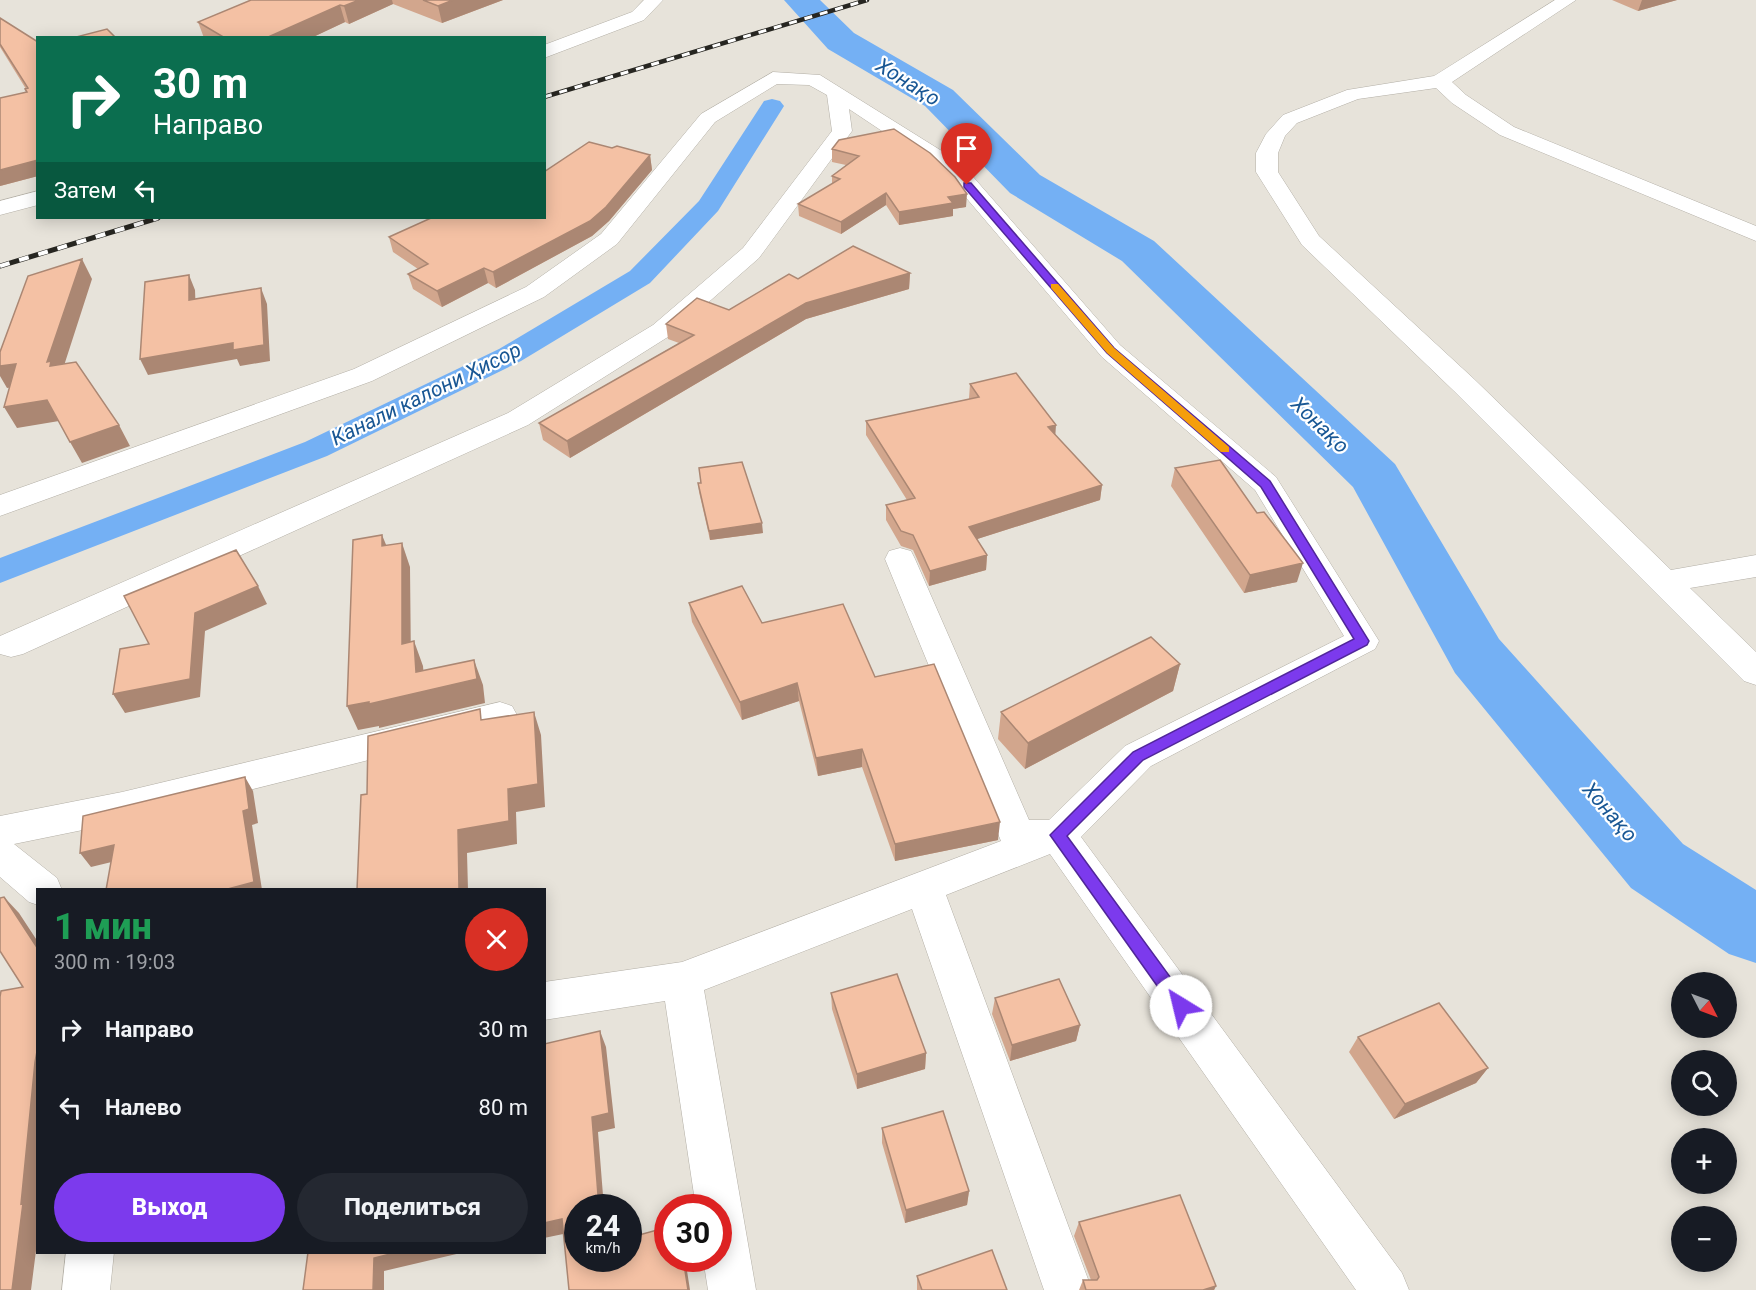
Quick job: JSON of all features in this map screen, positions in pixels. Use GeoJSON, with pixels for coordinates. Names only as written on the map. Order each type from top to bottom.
{"type":"FeatureCollection","features":[{"type":"Feature","properties":{"kind":"street"},"geometry":{"type":"LineString","coordinates":[[546,51],[638,16],[654,0]]}},
{"type":"Feature","properties":{"kind":"street"},"geometry":{"type":"LineString","coordinates":[[1567,0],[1440,81],[1354,94],[1290,119],[1276,134],[1267,153],[1267,172],[1310,240],[1464,385],[1756,672]]}},
{"type":"Feature","properties":{"kind":"street"},"geometry":{"type":"LineString","coordinates":[[0,506],[363,375],[535,292],[609,239],[708,118],[773,78],[813,79],[837,92],[953,168],[1111,351],[1266,484],[1362,641],[1138,756],[1058,835],[682,980],[546,1001]]}},
{"type":"Feature","properties":{"kind":"street"},"geometry":{"type":"LineString","coordinates":[[1440,81],[1459,99],[1507,131],[1756,234]]}},
{"type":"Feature","properties":{"kind":"street"},"geometry":{"type":"LineString","coordinates":[[11,645],[518,419],[662,330],[751,253],[842,131],[837,92]]}},
{"type":"Feature","properties":{"kind":"street"},"geometry":{"type":"LineString","coordinates":[[0,208],[36,199]]}},
{"type":"Feature","properties":{"kind":"street"},"geometry":{"type":"LineString","coordinates":[[900,559],[1017,836],[1058,835]]}},
{"type":"Feature","properties":{"kind":"street"},"geometry":{"type":"LineString","coordinates":[[1665,582],[1756,566]]}},
{"type":"Feature","properties":{"kind":"street"},"geometry":{"type":"LineString","coordinates":[[0,831],[122,807],[500,715]]}},
{"type":"Feature","properties":{"kind":"street"},"geometry":{"type":"LineString","coordinates":[[1058,835],[1385,1290]]}},
{"type":"Feature","properties":{"kind":"street"},"geometry":{"type":"LineString","coordinates":[[0,854],[41,888]]}},
{"type":"Feature","properties":{"kind":"street"},"geometry":{"type":"LineString","coordinates":[[924,887],[1068,1290]]}},
{"type":"Feature","properties":{"kind":"street"},"geometry":{"type":"LineString","coordinates":[[682,980],[732,1290]]}},
{"type":"Feature","properties":{"kind":"street"},"geometry":{"type":"LineString","coordinates":[[86,1290],[90,1254]]}},
{"type":"Feature","properties":{"kind":"building"},"geometry":{"type":"Polygon","coordinates":[[[251,0],[359,0],[344,6],[340,5],[270,36],[222,36],[198,22],[251,0]]]}},
{"type":"Feature","properties":{"kind":"building"},"geometry":{"type":"Polygon","coordinates":[[[423,0],[453,0],[438,6],[423,0]]]}},
{"type":"Feature","properties":{"kind":"building"},"geometry":{"type":"Polygon","coordinates":[[[0,18],[36,41],[36,161],[0,170],[0,98],[27,92],[25,89],[28,88],[0,44],[0,18]]]}},
{"type":"Feature","properties":{"kind":"building"},"geometry":{"type":"Polygon","coordinates":[[[107,29],[114,36],[80,36],[107,29]]]}},
{"type":"Feature","properties":{"kind":"building"},"geometry":{"type":"Polygon","coordinates":[[[894,129],[930,153],[955,177],[967,194],[948,197],[953,203],[899,212],[886,193],[841,222],[798,204],[840,179],[832,176],[859,156],[832,149],[839,140],[894,129]]]}},
{"type":"Feature","properties":{"kind":"building"},"geometry":{"type":"Polygon","coordinates":[[[589,142],[612,148],[617,146],[650,155],[606,207],[590,221],[493,272],[484,268],[437,291],[408,274],[428,264],[389,237],[429,219],[546,219],[546,171],[589,142]]]}},
{"type":"Feature","properties":{"kind":"building"},"geometry":{"type":"Polygon","coordinates":[[[853,246],[910,273],[806,303],[567,441],[539,423],[694,335],[666,324],[697,298],[729,310],[789,274],[798,279],[853,246]]]}},
{"type":"Feature","properties":{"kind":"building"},"geometry":{"type":"Polygon","coordinates":[[[82,259],[47,362],[51,361],[50,366],[76,362],[119,425],[70,442],[47,400],[4,407],[16,364],[0,366],[0,352],[28,276],[82,259]]]}},
{"type":"Feature","properties":{"kind":"building"},"geometry":{"type":"Polygon","coordinates":[[[189,275],[189,300],[261,288],[264,345],[233,350],[233,343],[140,359],[145,282],[189,275]]]}},
{"type":"Feature","properties":{"kind":"building"},"geometry":{"type":"Polygon","coordinates":[[[1016,373],[1056,425],[1048,427],[1102,485],[969,527],[987,555],[930,571],[913,535],[901,531],[886,505],[915,498],[866,421],[979,397],[970,384],[1016,373]]]}},
{"type":"Feature","properties":{"kind":"building"},"geometry":{"type":"Polygon","coordinates":[[[1220,460],[1257,513],[1264,512],[1303,563],[1250,575],[1175,468],[1220,460]]]}},
{"type":"Feature","properties":{"kind":"building"},"geometry":{"type":"Polygon","coordinates":[[[742,462],[762,523],[709,531],[698,483],[701,483],[699,468],[742,462]]]}},
{"type":"Feature","properties":{"kind":"building"},"geometry":{"type":"Polygon","coordinates":[[[382,535],[382,546],[402,543],[402,644],[414,641],[416,672],[474,660],[477,679],[369,704],[369,702],[347,706],[353,540],[382,535]]]}},
{"type":"Feature","properties":{"kind":"building"},"geometry":{"type":"Polygon","coordinates":[[[236,550],[258,586],[195,613],[190,679],[113,694],[120,649],[149,644],[124,596],[236,550]]]}},
{"type":"Feature","properties":{"kind":"building"},"geometry":{"type":"Polygon","coordinates":[[[742,586],[762,623],[843,604],[875,677],[934,664],[1000,822],[895,844],[862,749],[816,758],[797,683],[740,702],[689,603],[742,586]]]}},
{"type":"Feature","properties":{"kind":"building"},"geometry":{"type":"Polygon","coordinates":[[[1151,637],[1180,664],[1028,743],[1001,712],[1151,637]]]}},
{"type":"Feature","properties":{"kind":"building"},"geometry":{"type":"Polygon","coordinates":[[[480,709],[481,720],[534,712],[538,784],[508,789],[509,821],[458,830],[459,888],[357,888],[361,795],[367,794],[368,736],[480,709]]]}},
{"type":"Feature","properties":{"kind":"building"},"geometry":{"type":"Polygon","coordinates":[[[245,777],[249,809],[243,811],[254,882],[232,888],[106,888],[114,845],[80,853],[83,816],[245,777]]]}},
{"type":"Feature","properties":{"kind":"building"},"geometry":{"type":"Polygon","coordinates":[[[4,897],[36,946],[36,1057],[21,1204],[23,1203],[12,1290],[0,1290],[0,997],[1,991],[23,987],[0,951],[0,898],[4,897]]]}},
{"type":"Feature","properties":{"kind":"building"},"geometry":{"type":"Polygon","coordinates":[[[897,974],[926,1053],[857,1074],[831,993],[897,974]]]}},
{"type":"Feature","properties":{"kind":"building"},"geometry":{"type":"Polygon","coordinates":[[[1059,979],[1080,1025],[1012,1045],[995,998],[1059,979]]]}},
{"type":"Feature","properties":{"kind":"building"},"geometry":{"type":"Polygon","coordinates":[[[1439,1003],[1488,1068],[1405,1104],[1358,1037],[1439,1003]]]}},
{"type":"Feature","properties":{"kind":"building"},"geometry":{"type":"Polygon","coordinates":[[[600,1031],[609,1113],[592,1117],[598,1194],[564,1194],[564,1239],[562,1219],[546,1223],[546,1044],[600,1031]]]}},
{"type":"Feature","properties":{"kind":"building"},"geometry":{"type":"Polygon","coordinates":[[[943,1111],[969,1191],[906,1210],[882,1128],[943,1111]]]}},
{"type":"Feature","properties":{"kind":"building"},"geometry":{"type":"Polygon","coordinates":[[[1180,1195],[1216,1286],[1203,1290],[1086,1290],[1083,1280],[1097,1280],[1099,1277],[1079,1222],[1180,1195]]]}},
{"type":"Feature","properties":{"kind":"building"},"geometry":{"type":"Polygon","coordinates":[[[654,1231],[654,1272],[685,1272],[688,1290],[569,1290],[567,1272],[642,1272],[642,1234],[654,1231]]]}},
{"type":"Feature","properties":{"kind":"building"},"geometry":{"type":"Polygon","coordinates":[[[992,1250],[1007,1290],[922,1290],[917,1276],[992,1250]]]}},
{"type":"Feature","properties":{"kind":"building"},"geometry":{"type":"Polygon","coordinates":[[[308,1254],[390,1254],[374,1258],[373,1290],[303,1290],[308,1254]]]}},
{"type":"Feature","properties":{"kind":"waterway","name":"Хонақо"},"geometry":{"type":"LineString","coordinates":[[801,0],[841,41],[939,98],[1025,184],[1138,251],[1375,477],[1477,656],[1657,866],[1756,930]]}},
{"type":"Feature","properties":{"kind":"waterway","name":"Канали калони Ҳисор"},"geometry":{"type":"LineString","coordinates":[[0,571],[316,449],[510,355],[640,277],[709,206],[772,106]]}},
{"type":"Feature","properties":{"kind":"railway"},"geometry":{"type":"LineString","coordinates":[[546,96],[867,0]]}},
{"type":"Feature","properties":{"kind":"railway"},"geometry":{"type":"LineString","coordinates":[[0,266],[155,219]]}},
{"type":"Feature","properties":{"kind":"slow traffic"},"geometry":{"type":"LineString","coordinates":[[1055,286],[1111,351],[1225,449]]}},
{"type":"Feature","properties":{"kind":"route"},"geometry":{"type":"LineString","coordinates":[[967,185],[1111,351],[1266,484],[1362,641],[1138,756],[1058,835],[1181,1006]]}}]}
